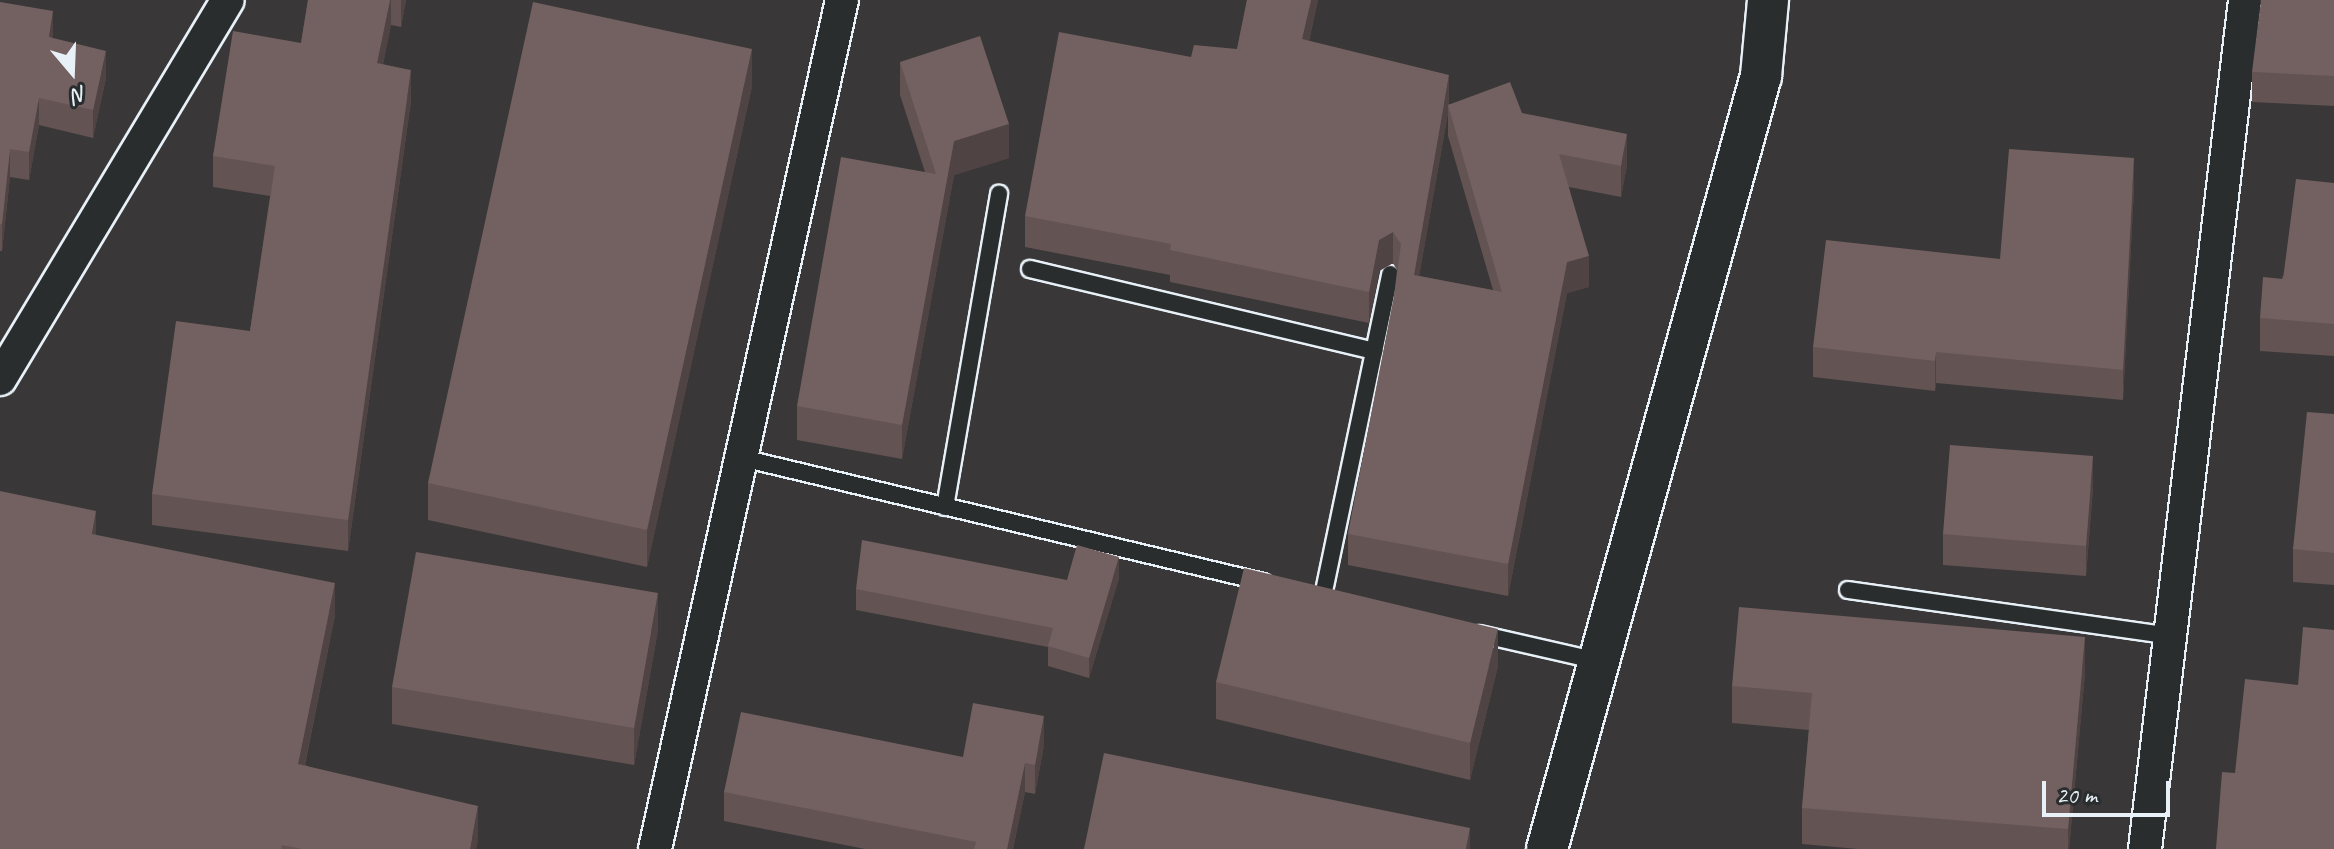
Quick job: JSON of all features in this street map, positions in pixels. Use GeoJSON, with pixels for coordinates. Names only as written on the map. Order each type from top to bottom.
{"type":"FeatureCollection","features":[{"type":"Feature","properties":{"kind":"street"},"geometry":{"type":"LineString","coordinates":[[0,379],[228,0]]}},
{"type":"Feature","properties":{"kind":"street"},"geometry":{"type":"LineString","coordinates":[[655,849],[842,0]]}},
{"type":"Feature","properties":{"kind":"street"},"geometry":{"type":"LineString","coordinates":[[1547,849],[1761,76],[1768,0]]}},
{"type":"Feature","properties":{"kind":"street"},"geometry":{"type":"LineString","coordinates":[[2145,849],[2245,0]]}},
{"type":"Feature","properties":{"kind":"lane"},"geometry":{"type":"LineString","coordinates":[[945,507],[999,194]]}},
{"type":"Feature","properties":{"kind":"lane"},"geometry":{"type":"LineString","coordinates":[[1030,269],[1374,351]]}},
{"type":"Feature","properties":{"kind":"lane"},"geometry":{"type":"LineString","coordinates":[[1323,596],[1390,274]]}},
{"type":"Feature","properties":{"kind":"lane"},"geometry":{"type":"LineString","coordinates":[[742,458],[1278,585]]}},
{"type":"Feature","properties":{"kind":"lane"},"geometry":{"type":"LineString","coordinates":[[1848,590],[2170,636]]}},
{"type":"Feature","properties":{"kind":"lane"},"geometry":{"type":"LineString","coordinates":[[1462,630],[1599,662]]}},
{"type":"Feature","properties":{"kind":"building"},"geometry":{"type":"Polygon","coordinates":[[[308,0],[390,0],[377,63],[411,70],[348,520],[152,494],[176,321],[250,331],[275,166],[213,156],[233,31],[301,43],[308,0]]]}},
{"type":"Feature","properties":{"kind":"building"},"geometry":{"type":"Polygon","coordinates":[[[1247,0],[1311,0],[1302,39],[1449,75],[1414,275],[1502,292],[1448,105],[1510,82],[1522,113],[1627,134],[1621,166],[1559,154],[1589,256],[1567,262],[1508,564],[1348,534],[1394,297],[1401,244],[1393,232],[1379,240],[1369,292],[1170,250],[1171,244],[1025,216],[1059,32],[1191,57],[1194,45],[1237,49],[1247,0]]]}},
{"type":"Feature","properties":{"kind":"building"},"geometry":{"type":"Polygon","coordinates":[[[2261,0],[2334,0],[2334,76],[2252,72],[2261,0]]]}},
{"type":"Feature","properties":{"kind":"building"},"geometry":{"type":"Polygon","coordinates":[[[0,2],[53,11],[49,37],[106,51],[93,110],[39,98],[29,152],[10,149],[2,224],[0,224],[0,2]]]}},
{"type":"Feature","properties":{"kind":"building"},"geometry":{"type":"Polygon","coordinates":[[[533,2],[752,49],[647,530],[428,483],[533,2]]]}},
{"type":"Feature","properties":{"kind":"building"},"geometry":{"type":"Polygon","coordinates":[[[980,36],[1009,124],[954,141],[902,425],[797,406],[841,157],[936,174],[900,62],[980,36]]]}},
{"type":"Feature","properties":{"kind":"building"},"geometry":{"type":"Polygon","coordinates":[[[2009,149],[2134,158],[2123,370],[1936,352],[1935,361],[1813,347],[1826,240],[2000,259],[2009,149]]]}},
{"type":"Feature","properties":{"kind":"building"},"geometry":{"type":"Polygon","coordinates":[[[2296,179],[2334,183],[2334,324],[2260,318],[2263,277],[2283,279],[2296,179]]]}},
{"type":"Feature","properties":{"kind":"building"},"geometry":{"type":"Polygon","coordinates":[[[2307,412],[2334,414],[2334,553],[2293,549],[2307,412]]]}},
{"type":"Feature","properties":{"kind":"building"},"geometry":{"type":"Polygon","coordinates":[[[1950,445],[2093,456],[2086,546],[1943,534],[1950,445]]]}},
{"type":"Feature","properties":{"kind":"building"},"geometry":{"type":"Polygon","coordinates":[[[0,491],[96,511],[92,534],[335,583],[298,764],[478,806],[470,849],[302,849],[282,845],[281,849],[0,849],[0,491]]]}},
{"type":"Feature","properties":{"kind":"building"},"geometry":{"type":"Polygon","coordinates":[[[862,540],[1067,580],[1077,545],[1119,557],[1089,658],[1048,646],[1053,628],[856,589],[862,540]]]}},
{"type":"Feature","properties":{"kind":"building"},"geometry":{"type":"Polygon","coordinates":[[[416,552],[658,593],[634,728],[392,687],[416,552]]]}},
{"type":"Feature","properties":{"kind":"building"},"geometry":{"type":"Polygon","coordinates":[[[1244,568],[1498,629],[1470,743],[1216,682],[1244,568]]]}},
{"type":"Feature","properties":{"kind":"building"},"geometry":{"type":"Polygon","coordinates":[[[1739,607],[2085,637],[2068,829],[1802,808],[1812,693],[1732,686],[1739,607]]]}},
{"type":"Feature","properties":{"kind":"building"},"geometry":{"type":"Polygon","coordinates":[[[2303,627],[2334,630],[2334,849],[2216,849],[2222,772],[2235,773],[2245,679],[2298,685],[2303,627]]]}},
{"type":"Feature","properties":{"kind":"building"},"geometry":{"type":"Polygon","coordinates":[[[973,703],[1044,716],[1035,765],[1025,763],[1007,849],[974,849],[976,842],[724,792],[741,712],[963,757],[973,703]]]}},
{"type":"Feature","properties":{"kind":"building"},"geometry":{"type":"Polygon","coordinates":[[[1104,753],[1470,828],[1466,849],[1084,849],[1104,753]]]}}]}
